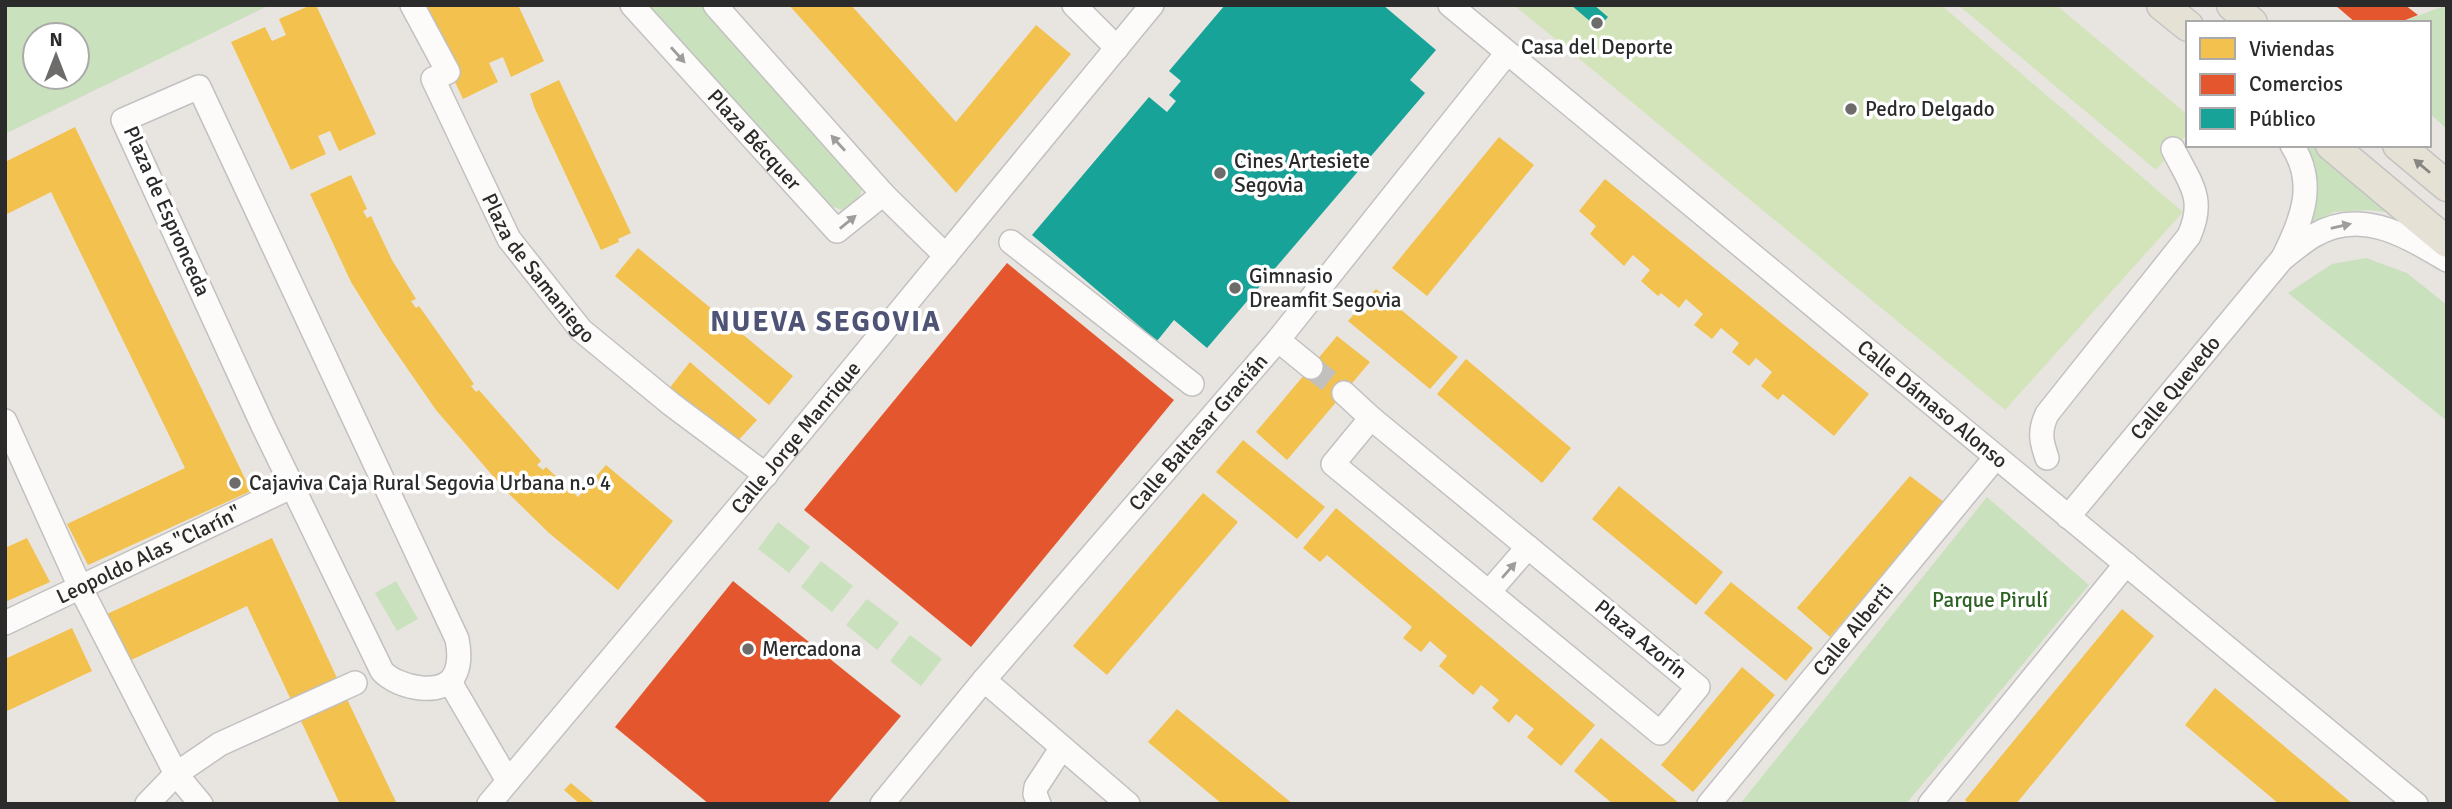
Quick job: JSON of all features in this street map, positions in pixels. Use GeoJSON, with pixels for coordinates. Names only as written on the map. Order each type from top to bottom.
{"type":"FeatureCollection","features":[{"type":"Feature","properties":{"kind":"main road"},"geometry":{"type":"LineString","coordinates":[[2232,5],[2250,21]]}},
{"type":"Feature","properties":{"kind":"main road"},"geometry":{"type":"LineString","coordinates":[[2333,147],[2447,242]]}},
{"type":"Feature","properties":{"kind":"main road"},"geometry":{"type":"LineString","coordinates":[[2400,147],[2447,186]]}},
{"type":"Feature","properties":{"kind":"street","name":"Plaza de Samaniego"},"geometry":{"type":"LineString","coordinates":[[412,5],[448,72],[433,79],[509,239],[581,330],[671,404],[766,475]]}},
{"type":"Feature","properties":{"kind":"street","name":"Plaza Bécquer"},"geometry":{"type":"LineString","coordinates":[[632,5],[836,232],[883,194]]}},
{"type":"Feature","properties":{"kind":"street"},"geometry":{"type":"LineString","coordinates":[[715,5],[883,194],[946,256]]}},
{"type":"Feature","properties":{"kind":"street"},"geometry":{"type":"LineString","coordinates":[[1074,5],[1117,48]]}},
{"type":"Feature","properties":{"kind":"street","name":"Calle Jorge Manrique"},"geometry":{"type":"LineString","coordinates":[[489,804],[766,475],[1152,5]]}},
{"type":"Feature","properties":{"kind":"street","name":"Calle Dámaso Alonso"},"geometry":{"type":"LineString","coordinates":[[1450,5],[2416,804]]}},
{"type":"Feature","properties":{"kind":"street","name":"Calle Baltasar Gracián"},"geometry":{"type":"LineString","coordinates":[[882,804],[984,680],[1279,340],[1507,53]]}},
{"type":"Feature","properties":{"kind":"street","name":"Plaza de Espronceda"},"geometry":{"type":"LineString","coordinates":[[198,87],[457,639],[459,650],[456,673],[450,682],[430,688],[414,688],[397,684],[382,671],[263,426],[123,120],[198,87]]}},
{"type":"Feature","properties":{"kind":"street","name":"Calle Quevedo"},"geometry":{"type":"LineString","coordinates":[[2282,259],[2299,222],[2306,180],[2293,147]]}},
{"type":"Feature","properties":{"kind":"street"},"geometry":{"type":"LineString","coordinates":[[2047,458],[2040,441],[2047,414],[2189,236],[2197,219],[2198,206],[2194,190],[2173,149]]}},
{"type":"Feature","properties":{"kind":"street","name":"Calle Quevedo"},"geometry":{"type":"LineString","coordinates":[[2068,517],[2282,259],[2314,235],[2337,225],[2371,224],[2402,233],[2447,260]]}},
{"type":"Feature","properties":{"kind":"street"},"geometry":{"type":"LineString","coordinates":[[1011,242],[1192,384]]}},
{"type":"Feature","properties":{"kind":"street"},"geometry":{"type":"LineString","coordinates":[[1279,340],[1311,367]]}},
{"type":"Feature","properties":{"kind":"street","name":"Plaza Azorín"},"geometry":{"type":"LineString","coordinates":[[1344,393],[1699,687],[1660,733],[1333,464],[1371,418]]}},
{"type":"Feature","properties":{"kind":"street"},"geometry":{"type":"LineString","coordinates":[[5,421],[80,587],[176,774],[201,804]]}},
{"type":"Feature","properties":{"kind":"street","name":"Calle Alberti"},"geometry":{"type":"LineString","coordinates":[[1709,804],[1996,457]]}},
{"type":"Feature","properties":{"kind":"street","name":"Leopoldo Alas \"Clarín\""},"geometry":{"type":"LineString","coordinates":[[5,623],[293,486]]}},
{"type":"Feature","properties":{"kind":"street"},"geometry":{"type":"LineString","coordinates":[[1489,593],[1528,547]]}},
{"type":"Feature","properties":{"kind":"street"},"geometry":{"type":"LineString","coordinates":[[1930,804],[2126,564]]}},
{"type":"Feature","properties":{"kind":"street"},"geometry":{"type":"LineString","coordinates":[[984,680],[1128,804]]}},
{"type":"Feature","properties":{"kind":"street"},"geometry":{"type":"LineString","coordinates":[[450,682],[508,780]]}},
{"type":"Feature","properties":{"kind":"street"},"geometry":{"type":"LineString","coordinates":[[147,804],[176,774],[220,744],[355,683]]}},
{"type":"Feature","properties":{"kind":"street"},"geometry":{"type":"LineString","coordinates":[[1039,804],[1035,794],[1037,787],[1061,748]]}},
{"type":"Feature","properties":{"kind":"green space"},"geometry":{"type":"Polygon","coordinates":[[[5,5],[270,5],[5,134],[5,5]]]}},
{"type":"Feature","properties":{"kind":"green space"},"geometry":{"type":"Polygon","coordinates":[[[646,5],[702,5],[854,171],[863,186],[856,207],[842,210],[825,204],[646,5]]]}},
{"type":"Feature","properties":{"kind":"green space","name":"Pedro Delgado"},"geometry":{"type":"Polygon","coordinates":[[[1514,5],[1941,5],[2183,212],[2005,410],[1514,5]]]}},
{"type":"Feature","properties":{"kind":"green space"},"geometry":{"type":"Polygon","coordinates":[[[1958,5],[2056,5],[2186,113],[2186,135],[2156,170],[1958,5]]]}},
{"type":"Feature","properties":{"kind":"green space"},"geometry":{"type":"Polygon","coordinates":[[[2447,5],[2447,129],[2431,115],[2431,21],[2403,21],[2447,5]]]}},
{"type":"Feature","properties":{"kind":"green space"},"geometry":{"type":"Polygon","coordinates":[[[2303,147],[2314,147],[2394,213],[2369,210],[2333,212],[2303,233],[2303,147]]]}},
{"type":"Feature","properties":{"kind":"green space"},"geometry":{"type":"Polygon","coordinates":[[[2366,258],[2407,273],[2447,305],[2447,421],[2288,293],[2332,264],[2366,258]]]}},
{"type":"Feature","properties":{"kind":"green space","name":"Parque Pirulí"},"geometry":{"type":"Polygon","coordinates":[[[1987,497],[2089,585],[1906,804],[1740,804],[1987,497]]]}},
{"type":"Feature","properties":{"kind":"green space"},"geometry":{"type":"Polygon","coordinates":[[[778,522],[810,547],[789,573],[758,549],[778,522]]]}},
{"type":"Feature","properties":{"kind":"green space"},"geometry":{"type":"Polygon","coordinates":[[[821,561],[853,586],[832,612],[801,587],[821,561]]]}},
{"type":"Feature","properties":{"kind":"green space"},"geometry":{"type":"Polygon","coordinates":[[[396,581],[418,619],[397,631],[375,593],[396,581]]]}},
{"type":"Feature","properties":{"kind":"green space"},"geometry":{"type":"Polygon","coordinates":[[[867,599],[899,623],[877,650],[846,625],[867,599]]]}},
{"type":"Feature","properties":{"kind":"green space"},"geometry":{"type":"Polygon","coordinates":[[[910,635],[942,659],[921,686],[890,661],[910,635]]]}},
{"type":"Feature","properties":{"kind":"building: Viviendas"},"geometry":{"type":"Polygon","coordinates":[[[316,5],[376,134],[339,151],[330,131],[318,136],[326,154],[291,170],[231,42],[265,27],[272,41],[286,35],[279,19],[316,5]]]}},
{"type":"Feature","properties":{"kind":"building: Viviendas"},"geometry":{"type":"Polygon","coordinates":[[[419,5],[518,5],[544,61],[511,77],[503,57],[489,63],[498,82],[463,99],[419,5]]]}},
{"type":"Feature","properties":{"kind":"building: Viviendas"},"geometry":{"type":"Polygon","coordinates":[[[789,5],[851,5],[956,122],[1036,25],[1071,54],[956,193],[789,5]]]}},
{"type":"Feature","properties":{"kind":"building: Viviendas"},"geometry":{"type":"Polygon","coordinates":[[[559,80],[631,233],[601,250],[530,94],[559,80]]]}},
{"type":"Feature","properties":{"kind":"building: Viviendas"},"geometry":{"type":"Polygon","coordinates":[[[75,127],[251,491],[88,565],[67,524],[185,468],[51,192],[5,215],[5,162],[75,127]]]}},
{"type":"Feature","properties":{"kind":"building: Viviendas"},"geometry":{"type":"Polygon","coordinates":[[[1499,137],[1534,165],[1427,296],[1392,268],[1499,137]]]}},
{"type":"Feature","properties":{"kind":"building: Viviendas"},"geometry":{"type":"Polygon","coordinates":[[[351,175],[367,209],[363,211],[367,218],[371,216],[392,260],[416,299],[411,301],[416,308],[419,306],[474,384],[471,386],[476,392],[479,390],[541,461],[537,465],[543,470],[546,467],[578,497],[606,465],[673,521],[618,590],[549,533],[505,490],[436,410],[382,332],[351,282],[310,194],[351,175]]]}},
{"type":"Feature","properties":{"kind":"building: Viviendas"},"geometry":{"type":"Polygon","coordinates":[[[1605,179],[1869,394],[1834,436],[1783,394],[1778,400],[1761,386],[1772,372],[1756,358],[1749,366],[1732,352],[1739,343],[1721,328],[1712,339],[1694,325],[1703,314],[1686,299],[1679,308],[1661,293],[1658,296],[1641,281],[1650,270],[1633,255],[1624,266],[1590,234],[1596,226],[1579,211],[1605,179]]]}},
{"type":"Feature","properties":{"kind":"building: Viviendas"},"geometry":{"type":"Polygon","coordinates":[[[638,248],[793,376],[769,405],[615,276],[638,248]]]}},
{"type":"Feature","properties":{"kind":"building: Viviendas"},"geometry":{"type":"Polygon","coordinates":[[[1376,289],[1458,357],[1430,389],[1348,321],[1376,289]]]}},
{"type":"Feature","properties":{"kind":"building: Viviendas"},"geometry":{"type":"Polygon","coordinates":[[[1337,336],[1370,362],[1287,460],[1256,432],[1337,336]]]}},
{"type":"Feature","properties":{"kind":"building: Viviendas"},"geometry":{"type":"Polygon","coordinates":[[[1466,359],[1571,448],[1542,483],[1437,394],[1466,359]]]}},
{"type":"Feature","properties":{"kind":"building: Viviendas"},"geometry":{"type":"Polygon","coordinates":[[[690,362],[757,420],[735,444],[668,390],[690,362]]]}},
{"type":"Feature","properties":{"kind":"building: Viviendas"},"geometry":{"type":"Polygon","coordinates":[[[1243,440],[1325,507],[1297,539],[1216,472],[1243,440]]]}},
{"type":"Feature","properties":{"kind":"building: Viviendas"},"geometry":{"type":"Polygon","coordinates":[[[1910,476],[1944,502],[1830,637],[1797,608],[1910,476]]]}},
{"type":"Feature","properties":{"kind":"building: Viviendas"},"geometry":{"type":"Polygon","coordinates":[[[1619,486],[1723,572],[1696,605],[1592,519],[1619,486]]]}},
{"type":"Feature","properties":{"kind":"building: Viviendas"},"geometry":{"type":"Polygon","coordinates":[[[1203,493],[1238,522],[1107,675],[1073,646],[1203,493]]]}},
{"type":"Feature","properties":{"kind":"building: Viviendas"},"geometry":{"type":"Polygon","coordinates":[[[1336,508],[1595,725],[1561,766],[1527,737],[1534,729],[1516,714],[1509,723],[1492,708],[1499,700],[1481,685],[1473,695],[1439,666],[1447,656],[1430,641],[1421,652],[1403,638],[1412,627],[1327,555],[1320,562],[1303,548],[1336,508]]]}},
{"type":"Feature","properties":{"kind":"building: Viviendas"},"geometry":{"type":"Polygon","coordinates":[[[27,538],[50,582],[5,602],[5,548],[27,538]]]}},
{"type":"Feature","properties":{"kind":"building: Viviendas"},"geometry":{"type":"Polygon","coordinates":[[[272,538],[397,804],[340,804],[247,606],[129,661],[107,614],[272,538]]]}},
{"type":"Feature","properties":{"kind":"building: Viviendas"},"geometry":{"type":"Polygon","coordinates":[[[1731,582],[1813,648],[1786,681],[1704,613],[1731,582]]]}},
{"type":"Feature","properties":{"kind":"building: Viviendas"},"geometry":{"type":"Polygon","coordinates":[[[2122,609],[2154,636],[2016,804],[1969,804],[1965,800],[2122,609]]]}},
{"type":"Feature","properties":{"kind":"building: Viviendas"},"geometry":{"type":"Polygon","coordinates":[[[72,628],[92,671],[5,712],[5,659],[72,628]]]}},
{"type":"Feature","properties":{"kind":"building: Viviendas"},"geometry":{"type":"Polygon","coordinates":[[[1742,667],[1775,695],[1693,792],[1661,765],[1742,667]]]}},
{"type":"Feature","properties":{"kind":"building: Viviendas"},"geometry":{"type":"Polygon","coordinates":[[[2215,688],[2353,804],[2279,804],[2185,725],[2215,688]]]}},
{"type":"Feature","properties":{"kind":"building: Viviendas"},"geometry":{"type":"Polygon","coordinates":[[[1177,709],[1293,804],[1222,804],[1148,742],[1177,709]]]}},
{"type":"Feature","properties":{"kind":"building: Viviendas"},"geometry":{"type":"Polygon","coordinates":[[[1601,738],[1680,804],[1613,804],[1574,771],[1601,738]]]}},
{"type":"Feature","properties":{"kind":"building: Viviendas"},"geometry":{"type":"Polygon","coordinates":[[[571,783],[596,804],[580,804],[564,790],[571,783]]]}},
{"type":"Feature","properties":{"kind":"building: Comercios"},"geometry":{"type":"Polygon","coordinates":[[[2335,5],[2405,5],[2418,15],[2403,21],[2354,21],[2335,5]]]}},
{"type":"Feature","properties":{"kind":"building: Comercios"},"geometry":{"type":"Polygon","coordinates":[[[1007,263],[1174,400],[971,647],[804,510],[1007,263]]]}},
{"type":"Feature","properties":{"kind":"building: Comercios","name":"Mercadona"},"geometry":{"type":"Polygon","coordinates":[[[733,581],[901,716],[827,804],[709,804],[615,727],[733,581]]]}},
{"type":"Feature","properties":{"kind":"building: Público","name":"Cines Artesiete Segovia"},"geometry":{"type":"Polygon","coordinates":[[[1225,5],[1383,5],[1436,50],[1410,80],[1425,93],[1207,348],[1174,320],[1157,341],[1032,235],[1149,97],[1167,112],[1176,101],[1169,95],[1181,81],[1169,71],[1225,5]]]}},
{"type":"Feature","properties":{"kind":"building: Público","name":"Casa del Deporte"},"geometry":{"type":"Polygon","coordinates":[[[1571,5],[1594,5],[1608,17],[1598,28],[1571,5]]]}},
{"type":"Feature","properties":{"kind":"tunnel"},"geometry":{"type":"LineString","coordinates":[[1311,367],[1344,393]]}},
{"type":"Feature","properties":{"kind":"place","name":"Casa del Deporte"},"geometry":{"type":"Point","coordinates":[1597,23]}},
{"type":"Feature","properties":{"kind":"place","name":"Pedro Delgado"},"geometry":{"type":"Point","coordinates":[1851,109]}},
{"type":"Feature","properties":{"kind":"place","name":"Cines Artesiete Segovia"},"geometry":{"type":"Point","coordinates":[1220,173]}},
{"type":"Feature","properties":{"kind":"place","name":"Gimnasio Dreamfit Segovia"},"geometry":{"type":"Point","coordinates":[1235,288]}},
{"type":"Feature","properties":{"kind":"place","name":"Cajaviva Caja Rural Segovia Urbana n.º 4"},"geometry":{"type":"Point","coordinates":[235,483]}},
{"type":"Feature","properties":{"kind":"place","name":"Mercadona"},"geometry":{"type":"Point","coordinates":[748,649]}},
{"type":"Feature","properties":{"kind":"district","name":"NUEVA SEGOVIA"},"geometry":{"type":"Point","coordinates":[826,322]}}]}
